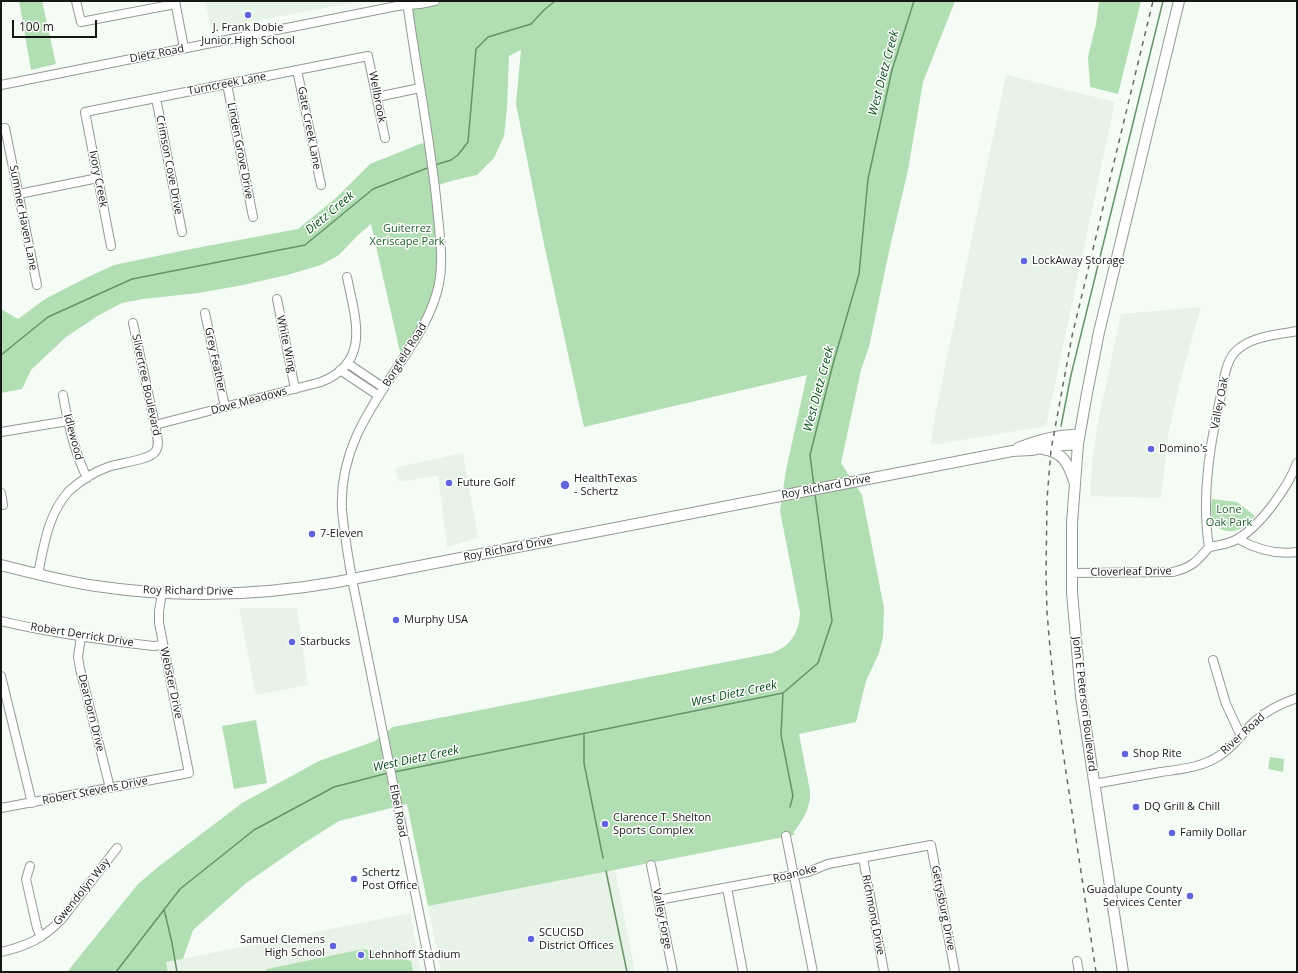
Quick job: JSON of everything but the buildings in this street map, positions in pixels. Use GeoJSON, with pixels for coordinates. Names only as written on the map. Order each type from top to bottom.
{"type":"FeatureCollection","features":[{"type":"Feature","properties":{"kind":"main road","name":"John E Peterson Boulevard"},"geometry":{"type":"LineString","coordinates":[[1122,972],[1081,696],[1074,630],[1072,523],[1079,440],[1099,332],[1179,1]]}},
{"type":"Feature","properties":{"kind":"main road","name":"Roy Richard Drive"},"geometry":{"type":"LineString","coordinates":[[1012,451],[1037,440],[1054,436],[1079,440]]}},
{"type":"Feature","properties":{"kind":"main road","name":"Roy Richard Drive"},"geometry":{"type":"LineString","coordinates":[[1,565],[96,586],[162,593],[213,594],[277,591],[352,579],[796,492],[1012,451],[1041,449],[1079,440]]}},
{"type":"Feature","properties":{"kind":"main road"},"geometry":{"type":"LineString","coordinates":[[1041,449],[1051,450],[1059,454],[1066,461],[1075,484]]}},
{"type":"Feature","properties":{"kind":"street"},"geometry":{"type":"LineString","coordinates":[[76,1],[81,22],[175,3],[184,48]]}},
{"type":"Feature","properties":{"kind":"street","name":"Dietz Road"},"geometry":{"type":"LineString","coordinates":[[1,85],[407,3],[420,4],[435,1]]}},
{"type":"Feature","properties":{"kind":"street","name":"Borgfeld Road"},"geometry":{"type":"LineString","coordinates":[[352,579],[343,522],[342,499],[344,481],[351,451],[360,426],[421,331],[429,315],[436,295],[442,256],[434,183],[407,3]]}},
{"type":"Feature","properties":{"kind":"street","name":"Turncreek Lane"},"geometry":{"type":"LineString","coordinates":[[85,112],[368,56]]}},
{"type":"Feature","properties":{"kind":"street","name":"Wellbrook"},"geometry":{"type":"LineString","coordinates":[[368,56],[385,138]]}},
{"type":"Feature","properties":{"kind":"street","name":"Gate Creek Lane"},"geometry":{"type":"LineString","coordinates":[[297,70],[321,185]]}},
{"type":"Feature","properties":{"kind":"street","name":"Linden Grove Drive"},"geometry":{"type":"LineString","coordinates":[[227,84],[253,217]]}},
{"type":"Feature","properties":{"kind":"street"},"geometry":{"type":"LineString","coordinates":[[377,96],[420,88]]}},
{"type":"Feature","properties":{"kind":"street","name":"Crimson Cove Drive"},"geometry":{"type":"LineString","coordinates":[[156,98],[182,232]]}},
{"type":"Feature","properties":{"kind":"street","name":"Ivory Creek"},"geometry":{"type":"LineString","coordinates":[[85,112],[111,246]]}},
{"type":"Feature","properties":{"kind":"street","name":"Summer Haven Lane"},"geometry":{"type":"LineString","coordinates":[[3,128],[19,194],[37,285]]}},
{"type":"Feature","properties":{"kind":"street"},"geometry":{"type":"LineString","coordinates":[[19,194],[98,178]]}},
{"type":"Feature","properties":{"kind":"street"},"geometry":{"type":"LineString","coordinates":[[344,366],[354,351],[357,332],[347,277]]}},
{"type":"Feature","properties":{"kind":"street","name":"White Wing"},"geometry":{"type":"LineString","coordinates":[[277,299],[295,389]]}},
{"type":"Feature","properties":{"kind":"street","name":"Grey Feather"},"geometry":{"type":"LineString","coordinates":[[206,313],[225,407]]}},
{"type":"Feature","properties":{"kind":"street","name":"Silvertree Boulevard"},"geometry":{"type":"LineString","coordinates":[[38,574],[46,538],[56,510],[70,491],[87,478],[108,467],[151,456],[158,447],[155,425],[133,323]]}},
{"type":"Feature","properties":{"kind":"street","name":"Valley Oak"},"geometry":{"type":"LineString","coordinates":[[1210,546],[1207,520],[1209,472],[1216,419],[1225,374],[1230,359],[1234,353],[1248,342],[1297,330]]}},
{"type":"Feature","properties":{"kind":"street"},"geometry":{"type":"LineString","coordinates":[[344,366],[384,388]]}},
{"type":"Feature","properties":{"kind":"street"},"geometry":{"type":"LineString","coordinates":[[344,366],[379,396]]}},
{"type":"Feature","properties":{"kind":"street","name":"Dove Meadows"},"geometry":{"type":"LineString","coordinates":[[155,425],[295,389],[329,378],[344,366]]}},
{"type":"Feature","properties":{"kind":"street","name":"Idlewood"},"geometry":{"type":"LineString","coordinates":[[64,395],[68,421],[76,452],[87,478]]}},
{"type":"Feature","properties":{"kind":"street"},"geometry":{"type":"LineString","coordinates":[[1,432],[68,421]]}},
{"type":"Feature","properties":{"kind":"street"},"geometry":{"type":"LineString","coordinates":[[1210,546],[1224,545],[1247,533],[1266,513],[1281,493],[1297,463]]}},
{"type":"Feature","properties":{"kind":"street"},"geometry":{"type":"LineString","coordinates":[[1,493],[3,505]]}},
{"type":"Feature","properties":{"kind":"street"},"geometry":{"type":"LineString","coordinates":[[1238,539],[1271,552],[1287,554],[1297,552]]}},
{"type":"Feature","properties":{"kind":"street","name":"Cloverleaf Drive"},"geometry":{"type":"LineString","coordinates":[[1072,573],[1173,572],[1194,564],[1210,546]]}},
{"type":"Feature","properties":{"kind":"street","name":"Elbel Road"},"geometry":{"type":"LineString","coordinates":[[352,579],[431,972]]}},
{"type":"Feature","properties":{"kind":"street","name":"Webster Drive"},"geometry":{"type":"LineString","coordinates":[[162,593],[159,623],[189,772]]}},
{"type":"Feature","properties":{"kind":"street","name":"Robert Derrick Drive"},"geometry":{"type":"LineString","coordinates":[[1,621],[81,637],[153,646],[163,645]]}},
{"type":"Feature","properties":{"kind":"street","name":"Dearborn Drive"},"geometry":{"type":"LineString","coordinates":[[81,637],[78,658],[80,669],[110,788]]}},
{"type":"Feature","properties":{"kind":"street"},"geometry":{"type":"LineString","coordinates":[[1212,660],[1226,704],[1241,736]]}},
{"type":"Feature","properties":{"kind":"street"},"geometry":{"type":"LineString","coordinates":[[1,676],[32,803]]}},
{"type":"Feature","properties":{"kind":"street","name":"River Road"},"geometry":{"type":"LineString","coordinates":[[1094,784],[1195,767],[1221,755],[1232,746],[1261,716],[1285,702],[1297,698]]}},
{"type":"Feature","properties":{"kind":"street","name":"Robert Stevens Drive"},"geometry":{"type":"LineString","coordinates":[[1,808],[189,772]]}},
{"type":"Feature","properties":{"kind":"street"},"geometry":{"type":"LineString","coordinates":[[786,836],[813,972]]}},
{"type":"Feature","properties":{"kind":"street","name":"Roanoke"},"geometry":{"type":"LineString","coordinates":[[658,900],[794,875],[808,872],[828,864],[930,845]]}},
{"type":"Feature","properties":{"kind":"street","name":"Gettysburg Drive"},"geometry":{"type":"LineString","coordinates":[[930,845],[955,972]]}},
{"type":"Feature","properties":{"kind":"street","name":"Gwendolyn Way"},"geometry":{"type":"LineString","coordinates":[[1,952],[21,947],[41,937],[61,920],[117,848]]}},
{"type":"Feature","properties":{"kind":"street","name":"Richmond Drive"},"geometry":{"type":"LineString","coordinates":[[863,858],[884,972]]}},
{"type":"Feature","properties":{"kind":"street","name":"Valley Forge"},"geometry":{"type":"LineString","coordinates":[[651,865],[672,972]]}},
{"type":"Feature","properties":{"kind":"street"},"geometry":{"type":"LineString","coordinates":[[30,866],[26,879],[37,928],[41,937]]}},
{"type":"Feature","properties":{"kind":"street"},"geometry":{"type":"LineString","coordinates":[[727,888],[743,972]]}},
{"type":"Feature","properties":{"kind":"street"},"geometry":{"type":"LineString","coordinates":[[1077,961],[1079,972]]}},
{"type":"Feature","properties":{"kind":"shaded area","name":"J. Frank Dobie Junior High School"},"geometry":{"type":"Polygon","coordinates":[[[205,1],[363,1],[211,29],[205,1]]]}},
{"type":"Feature","properties":{"kind":"shaded area","name":"LockAway Storage"},"geometry":{"type":"Polygon","coordinates":[[[1006,75],[1115,102],[1046,426],[931,445],[934,420],[1006,75]]]}},
{"type":"Feature","properties":{"kind":"shaded area"},"geometry":{"type":"Polygon","coordinates":[[[1201,307],[1180,382],[1168,435],[1161,498],[1090,496],[1097,427],[1121,314],[1201,307]]]}},
{"type":"Feature","properties":{"kind":"shaded area"},"geometry":{"type":"Polygon","coordinates":[[[463,453],[478,538],[447,547],[438,475],[399,482],[395,468],[463,453]]]}},
{"type":"Feature","properties":{"kind":"shaded area"},"geometry":{"type":"Polygon","coordinates":[[[239,608],[297,608],[308,685],[256,695],[239,608]]]}},
{"type":"Feature","properties":{"kind":"shaded area","name":"SCUCISD District Offices"},"geometry":{"type":"Polygon","coordinates":[[[615,869],[635,972],[441,972],[428,906],[615,869]]]}},
{"type":"Feature","properties":{"kind":"shaded area","name":"Samuel Clemens High School"},"geometry":{"type":"Polygon","coordinates":[[[410,913],[421,972],[168,972],[166,962],[410,913]]]}},
{"type":"Feature","properties":{"kind":"green space"},"geometry":{"type":"Polygon","coordinates":[[[19,1],[42,1],[56,64],[31,70],[19,1]]]}},
{"type":"Feature","properties":{"kind":"green space","name":"Guiterrez Xeriscape Park"},"geometry":{"type":"Polygon","coordinates":[[[407,1],[955,1],[923,82],[908,170],[869,347],[861,370],[841,463],[862,495],[884,608],[883,637],[879,653],[866,681],[856,722],[799,734],[810,797],[806,813],[794,832],[794,835],[428,906],[407,804],[339,821],[301,845],[245,884],[193,930],[183,959],[166,962],[168,972],[67,972],[138,884],[158,867],[242,803],[319,761],[375,741],[393,727],[772,653],[779,650],[789,642],[796,632],[800,613],[780,511],[786,470],[807,375],[584,427],[544,244],[516,104],[521,50],[509,56],[507,108],[504,136],[494,158],[477,175],[435,186],[441,240],[436,295],[402,361],[371,224],[339,255],[321,265],[287,275],[243,285],[199,293],[142,299],[122,303],[99,315],[66,337],[31,370],[22,389],[1,393],[1,309],[18,319],[45,299],[114,265],[298,229],[336,198],[370,164],[428,142],[407,1]]]}},
{"type":"Feature","properties":{"kind":"green space"},"geometry":{"type":"Polygon","coordinates":[[[1099,1],[1141,1],[1118,94],[1090,87],[1088,57],[1096,24],[1099,1]]]}},
{"type":"Feature","properties":{"kind":"green space","name":"Lone Oak Park"},"geometry":{"type":"Polygon","coordinates":[[[1212,499],[1237,502],[1255,516],[1247,525],[1240,529],[1228,531],[1221,529],[1213,522],[1212,519],[1212,499]]]}},
{"type":"Feature","properties":{"kind":"green space"},"geometry":{"type":"Polygon","coordinates":[[[256,720],[267,783],[234,789],[222,726],[256,720]]]}},
{"type":"Feature","properties":{"kind":"green space"},"geometry":{"type":"Polygon","coordinates":[[[1270,757],[1284,759],[1283,772],[1268,769],[1270,757]]]}},
{"type":"Feature","properties":{"kind":"green space","name":"Lehnhoff Stadium"},"geometry":{"type":"Polygon","coordinates":[[[363,949],[411,961],[413,972],[265,972],[267,969],[363,949]]]}},
{"type":"Feature","properties":{"kind":"waterway","name":"Dietz Creek"},"geometry":{"type":"LineString","coordinates":[[435,165],[451,160],[458,155],[468,142],[476,49],[488,37],[531,24],[555,1]]}},
{"type":"Feature","properties":{"kind":"waterway","name":"West Dietz Creek"},"geometry":{"type":"LineString","coordinates":[[814,486],[810,455],[833,364],[859,274],[868,179],[892,70],[914,1]]}},
{"type":"Feature","properties":{"kind":"waterway"},"geometry":{"type":"LineString","coordinates":[[1061,426],[1071,375],[1163,1]]}},
{"type":"Feature","properties":{"kind":"waterway","name":"Dietz Creek"},"geometry":{"type":"LineString","coordinates":[[1,355],[48,317],[132,279],[305,245],[373,189],[430,167]]}},
{"type":"Feature","properties":{"kind":"waterway","name":"West Dietz Creek"},"geometry":{"type":"LineString","coordinates":[[394,772],[783,693],[818,663],[832,621],[815,494]]}},
{"type":"Feature","properties":{"kind":"waterway"},"geometry":{"type":"LineString","coordinates":[[783,693],[781,735],[793,796],[790,807]]}},
{"type":"Feature","properties":{"kind":"waterway"},"geometry":{"type":"LineString","coordinates":[[584,734],[584,763],[603,858]]}},
{"type":"Feature","properties":{"kind":"waterway","name":"West Dietz Creek"},"geometry":{"type":"LineString","coordinates":[[116,972],[180,889],[254,830],[334,787],[388,773]]}},
{"type":"Feature","properties":{"kind":"waterway"},"geometry":{"type":"LineString","coordinates":[[606,871],[627,972]]}},
{"type":"Feature","properties":{"kind":"waterway"},"geometry":{"type":"LineString","coordinates":[[164,909],[177,972]]}},
{"type":"Feature","properties":{"kind":"railway"},"geometry":{"type":"LineString","coordinates":[[1096,972],[1057,712],[1050,648],[1046,575],[1047,499],[1051,450],[1072,336],[1153,1]]}},
{"type":"Feature","properties":{"kind":"place","name":"J. Frank Dobie Junior High School"},"geometry":{"type":"Point","coordinates":[248,15]}},
{"type":"Feature","properties":{"kind":"place","name":"LockAway Storage"},"geometry":{"type":"Point","coordinates":[1024,261]}},
{"type":"Feature","properties":{"kind":"place","name":"Domino's"},"geometry":{"type":"Point","coordinates":[1151,449]}},
{"type":"Feature","properties":{"kind":"place","name":"Future Golf"},"geometry":{"type":"Point","coordinates":[449,483]}},
{"type":"Feature","properties":{"kind":"place","name":"HealthTexas - Schertz"},"geometry":{"type":"Point","coordinates":[565,485]}},
{"type":"Feature","properties":{"kind":"place","name":"7-Eleven"},"geometry":{"type":"Point","coordinates":[312,534]}},
{"type":"Feature","properties":{"kind":"place","name":"Murphy USA"},"geometry":{"type":"Point","coordinates":[396,620]}},
{"type":"Feature","properties":{"kind":"place","name":"Starbucks"},"geometry":{"type":"Point","coordinates":[292,642]}},
{"type":"Feature","properties":{"kind":"place","name":"Shop Rite"},"geometry":{"type":"Point","coordinates":[1125,754]}},
{"type":"Feature","properties":{"kind":"place","name":"DQ Grill & Chill"},"geometry":{"type":"Point","coordinates":[1136,807]}},
{"type":"Feature","properties":{"kind":"place","name":"Clarence T. Shelton Sports Complex"},"geometry":{"type":"Point","coordinates":[605,824]}},
{"type":"Feature","properties":{"kind":"place","name":"Family Dollar"},"geometry":{"type":"Point","coordinates":[1172,833]}},
{"type":"Feature","properties":{"kind":"place","name":"Schertz Post Office"},"geometry":{"type":"Point","coordinates":[354,879]}},
{"type":"Feature","properties":{"kind":"place","name":"Guadalupe County Services Center"},"geometry":{"type":"Point","coordinates":[1190,896]}},
{"type":"Feature","properties":{"kind":"place","name":"SCUCISD District Offices"},"geometry":{"type":"Point","coordinates":[531,939]}},
{"type":"Feature","properties":{"kind":"place","name":"Samuel Clemens High School"},"geometry":{"type":"Point","coordinates":[333,946]}},
{"type":"Feature","properties":{"kind":"place","name":"Lehnhoff Stadium"},"geometry":{"type":"Point","coordinates":[361,955]}}]}
